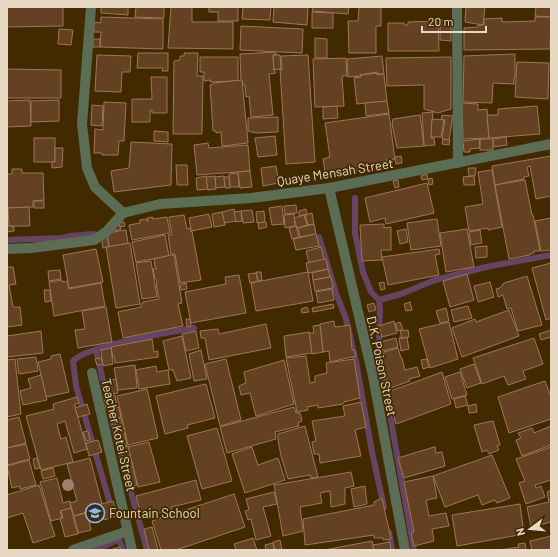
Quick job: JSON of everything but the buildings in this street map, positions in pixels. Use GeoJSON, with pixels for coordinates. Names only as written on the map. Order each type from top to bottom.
{"type":"FeatureCollection","features":[{"type":"Feature","properties":{"kind":"street"},"geometry":{"type":"LineString","coordinates":[[7,249],[31,248],[94,240],[106,232],[122,213],[95,187],[87,168],[82,124],[91,7]]}},
{"type":"Feature","properties":{"kind":"street"},"geometry":{"type":"LineString","coordinates":[[457,7],[458,163]]}},
{"type":"Feature","properties":{"kind":"street","name":"Quaye Mensah Street"},"geometry":{"type":"LineString","coordinates":[[122,213],[160,204],[251,198],[329,188],[551,144]]}},
{"type":"Feature","properties":{"kind":"street","name":"D.K. Poison Street"},"geometry":{"type":"LineString","coordinates":[[329,188],[372,376],[405,550]]}},
{"type":"Feature","properties":{"kind":"street","name":"Teacher Kotei Street"},"geometry":{"type":"LineString","coordinates":[[92,373],[132,550]]}},
{"type":"Feature","properties":{"kind":"street"},"geometry":{"type":"LineString","coordinates":[[73,550],[128,531]]}},
{"type":"Feature","properties":{"kind":"waterway"},"geometry":{"type":"LineString","coordinates":[[355,198],[355,233],[363,272],[371,292],[379,300],[380,359],[414,550]]}},
{"type":"Feature","properties":{"kind":"waterway"},"geometry":{"type":"LineString","coordinates":[[7,240],[62,238],[94,234]]}},
{"type":"Feature","properties":{"kind":"waterway"},"geometry":{"type":"LineString","coordinates":[[319,237],[336,293],[346,319],[356,362],[372,452],[384,507]]}},
{"type":"Feature","properties":{"kind":"waterway"},"geometry":{"type":"LineString","coordinates":[[379,300],[401,294],[435,280],[486,267],[551,255]]}},
{"type":"Feature","properties":{"kind":"waterway"},"geometry":{"type":"LineString","coordinates":[[109,500],[76,386],[73,361],[81,355],[94,350],[129,340],[194,328]]}},
{"type":"Feature","properties":{"kind":"waterway"},"geometry":{"type":"LineString","coordinates":[[96,350],[116,437],[147,550]]}},
{"type":"Feature","properties":{"kind":"waterway"},"geometry":{"type":"LineString","coordinates":[[389,532],[392,550]]}},
{"type":"Feature","properties":{"kind":"waterway"},"geometry":{"type":"LineString","coordinates":[[96,550],[119,539],[123,550]]}},
{"type":"Feature","properties":{"kind":"place","name":"Fountain School"},"geometry":{"type":"Point","coordinates":[95,513]}}]}
